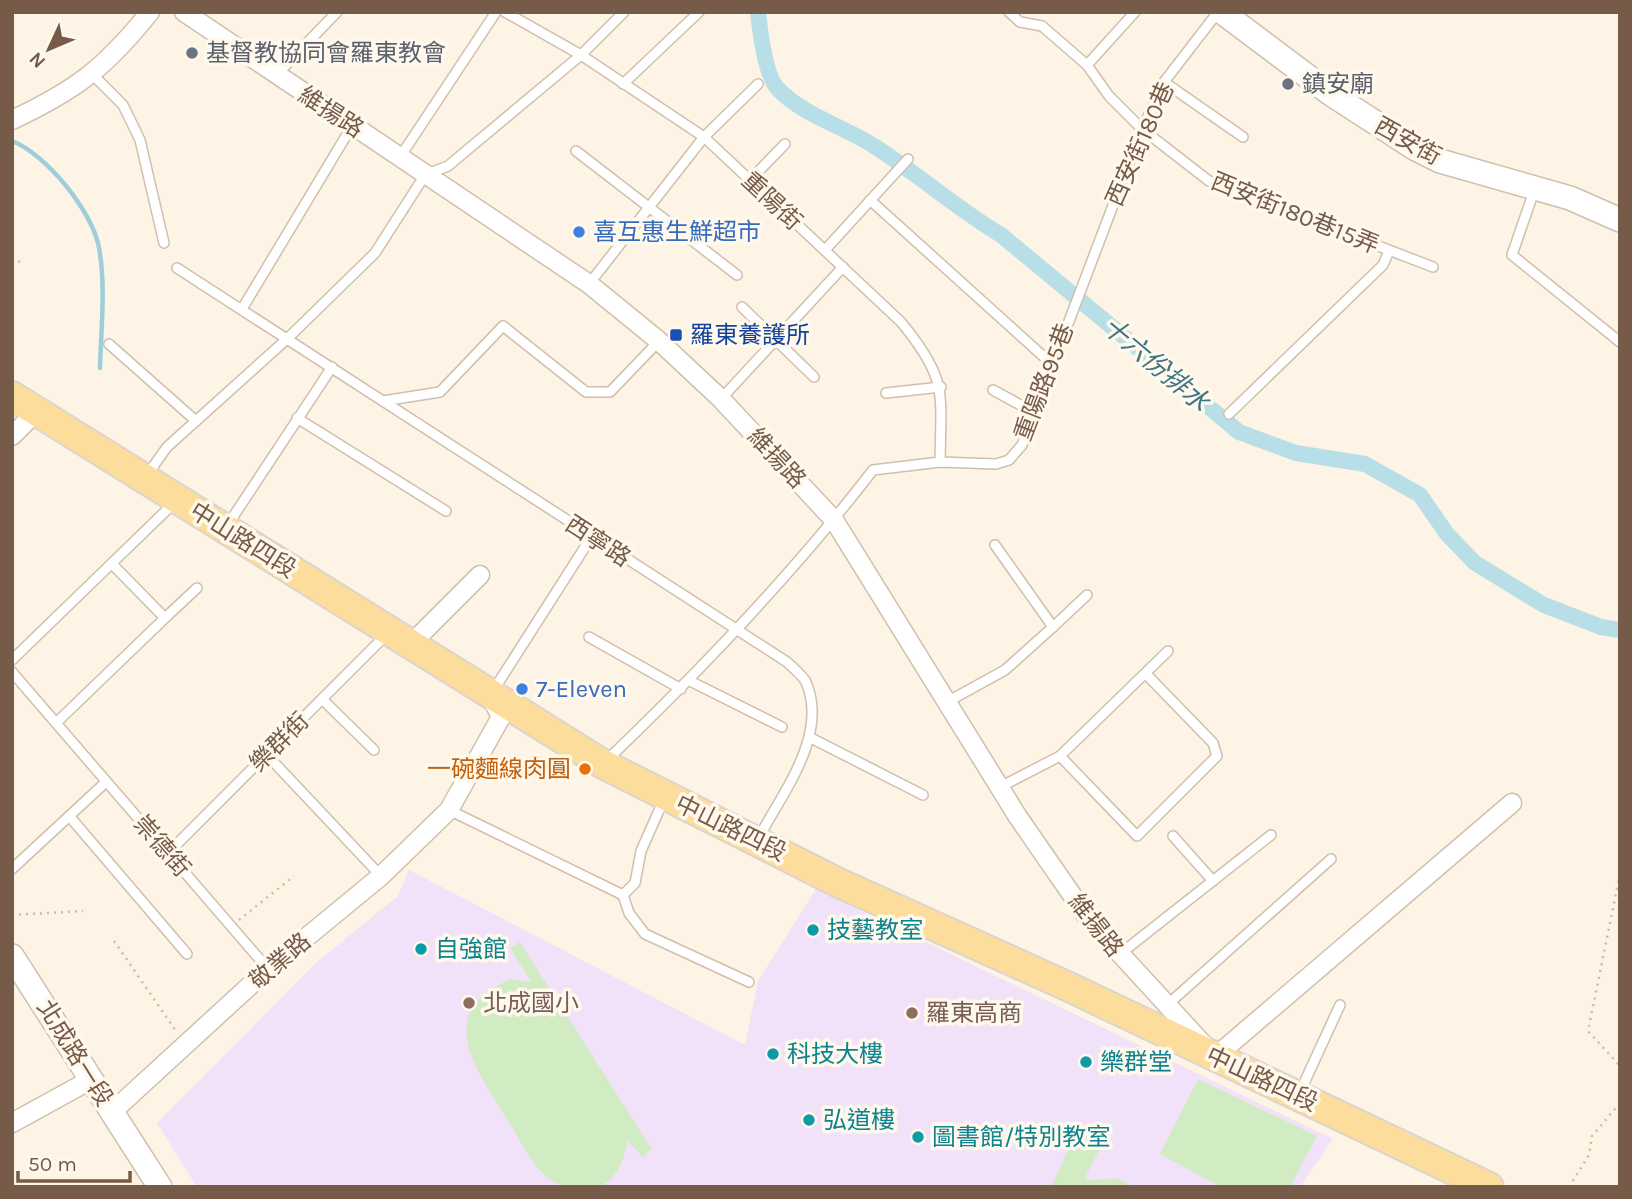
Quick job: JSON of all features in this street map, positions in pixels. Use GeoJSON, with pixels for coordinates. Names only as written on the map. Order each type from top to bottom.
{"type":"FeatureCollection","features":[{"type":"Feature","properties":{"kind":"main road","name":"中山路四段"},"geometry":{"type":"LineString","coordinates":[[12,396],[603,764],[839,883],[1489,1187]]}},
{"type":"Feature","properties":{"kind":"street"},"geometry":{"type":"LineString","coordinates":[[12,120],[48,103],[93,75],[122,47],[150,12]]}},
{"type":"Feature","properties":{"kind":"street","name":"維揚路"},"geometry":{"type":"LineString","coordinates":[[184,12],[275,76],[589,284],[659,341],[721,399],[834,520],[1000,787],[1090,921],[1119,956],[1215,1057]]}},
{"type":"Feature","properties":{"kind":"street","name":"西安街"},"geometry":{"type":"LineString","coordinates":[[1220,12],[1331,94],[1416,149],[1440,161],[1535,187],[1620,220]]}},
{"type":"Feature","properties":{"kind":"street"},"geometry":{"type":"LineString","coordinates":[[12,436],[37,411]]}},
{"type":"Feature","properties":{"kind":"street"},"geometry":{"type":"LineString","coordinates":[[400,638],[480,575]]}},
{"type":"Feature","properties":{"kind":"street","name":"敬業路"},"geometry":{"type":"LineString","coordinates":[[112,1112],[268,969],[381,876],[449,810],[501,718],[490,695]]}},
{"type":"Feature","properties":{"kind":"street"},"geometry":{"type":"LineString","coordinates":[[1215,1057],[1512,803]]}},
{"type":"Feature","properties":{"kind":"street","name":"北成路一段"},"geometry":{"type":"LineString","coordinates":[[12,956],[160,1187]]}},
{"type":"Feature","properties":{"kind":"street"},"geometry":{"type":"LineString","coordinates":[[12,1124],[92,1079]]}},
{"type":"Feature","properties":{"kind":"lane"},"geometry":{"type":"LineString","coordinates":[[275,76],[337,12]]}},
{"type":"Feature","properties":{"kind":"lane"},"geometry":{"type":"LineString","coordinates":[[400,157],[496,12]]}},
{"type":"Feature","properties":{"kind":"lane","name":"重陽街"},"geometry":{"type":"LineString","coordinates":[[505,12],[581,55],[704,137],[901,322],[926,353],[941,387],[940,462]]}},
{"type":"Feature","properties":{"kind":"lane"},"geometry":{"type":"LineString","coordinates":[[145,479],[167,447],[288,338],[375,253],[425,174],[447,166],[581,55],[624,12]]}},
{"type":"Feature","properties":{"kind":"lane"},"geometry":{"type":"LineString","coordinates":[[623,84],[699,12]]}},
{"type":"Feature","properties":{"kind":"lane","name":"西安街180巷15弄"},"geometry":{"type":"LineString","coordinates":[[1009,12],[1020,22],[1042,26],[1087,65],[1108,96],[1142,129],[1209,181],[1433,267]]}},
{"type":"Feature","properties":{"kind":"lane"},"geometry":{"type":"LineString","coordinates":[[1087,65],[1135,12]]}},
{"type":"Feature","properties":{"kind":"lane","name":"西安街180巷"},"geometry":{"type":"LineString","coordinates":[[1071,311],[1142,129],[1164,82],[1220,12]]}},
{"type":"Feature","properties":{"kind":"lane"},"geometry":{"type":"LineString","coordinates":[[93,75],[123,105],[140,140],[164,243]]}},
{"type":"Feature","properties":{"kind":"lane"},"geometry":{"type":"LineString","coordinates":[[1164,82],[1243,137]]}},
{"type":"Feature","properties":{"kind":"lane"},"geometry":{"type":"LineString","coordinates":[[589,284],[704,137],[758,84]]}},
{"type":"Feature","properties":{"kind":"lane"},"geometry":{"type":"LineString","coordinates":[[242,309],[352,126]]}},
{"type":"Feature","properties":{"kind":"lane"},"geometry":{"type":"LineString","coordinates":[[750,180],[785,144]]}},
{"type":"Feature","properties":{"kind":"lane"},"geometry":{"type":"LineString","coordinates":[[576,151],[737,275]]}},
{"type":"Feature","properties":{"kind":"lane"},"geometry":{"type":"LineString","coordinates":[[825,250],[908,159]]}},
{"type":"Feature","properties":{"kind":"lane"},"geometry":{"type":"LineString","coordinates":[[1535,187],[1512,255],[1620,342]]}},
{"type":"Feature","properties":{"kind":"lane"},"geometry":{"type":"LineString","coordinates":[[870,200],[1054,366]]}},
{"type":"Feature","properties":{"kind":"lane"},"geometry":{"type":"LineString","coordinates":[[1229,414],[1383,265],[1389,251]]}},
{"type":"Feature","properties":{"kind":"lane"},"geometry":{"type":"LineString","coordinates":[[721,399],[843,267]]}},
{"type":"Feature","properties":{"kind":"lane","name":"西寧路"},"geometry":{"type":"LineString","coordinates":[[177,268],[787,662],[805,680],[812,709],[811,737],[757,840]]}},
{"type":"Feature","properties":{"kind":"lane"},"geometry":{"type":"LineString","coordinates":[[742,307],[814,377]]}},
{"type":"Feature","properties":{"kind":"lane","name":"重陽路95巷"},"geometry":{"type":"LineString","coordinates":[[603,764],[690,681],[736,631],[834,520],[873,470],[940,462],[996,464],[1009,460],[1022,445],[1054,366],[1071,311]]}},
{"type":"Feature","properties":{"kind":"lane"},"geometry":{"type":"LineString","coordinates":[[383,401],[440,392],[503,326],[586,392],[610,392],[659,341]]}},
{"type":"Feature","properties":{"kind":"lane"},"geometry":{"type":"LineString","coordinates":[[108,344],[196,421]]}},
{"type":"Feature","properties":{"kind":"lane"},"geometry":{"type":"LineString","coordinates":[[226,528],[332,367]]}},
{"type":"Feature","properties":{"kind":"lane"},"geometry":{"type":"LineString","coordinates":[[886,393],[941,387]]}},
{"type":"Feature","properties":{"kind":"lane"},"geometry":{"type":"LineString","coordinates":[[993,390],[1035,413]]}},
{"type":"Feature","properties":{"kind":"lane"},"geometry":{"type":"LineString","coordinates":[[297,418],[446,511]]}},
{"type":"Feature","properties":{"kind":"lane"},"geometry":{"type":"LineString","coordinates":[[12,660],[178,499]]}},
{"type":"Feature","properties":{"kind":"lane"},"geometry":{"type":"LineString","coordinates":[[490,695],[592,536]]}},
{"type":"Feature","properties":{"kind":"lane"},"geometry":{"type":"LineString","coordinates":[[995,545],[1053,627]]}},
{"type":"Feature","properties":{"kind":"lane"},"geometry":{"type":"LineString","coordinates":[[112,564],[165,618]]}},
{"type":"Feature","properties":{"kind":"lane"},"geometry":{"type":"LineString","coordinates":[[56,723],[197,588]]}},
{"type":"Feature","properties":{"kind":"lane"},"geometry":{"type":"LineString","coordinates":[[947,702],[1005,670],[1087,595]]}},
{"type":"Feature","properties":{"kind":"lane"},"geometry":{"type":"LineString","coordinates":[[589,637],[681,689]]}},
{"type":"Feature","properties":{"kind":"lane","name":"樂群街"},"geometry":{"type":"LineString","coordinates":[[168,853],[322,699],[400,638]]}},
{"type":"Feature","properties":{"kind":"lane"},"geometry":{"type":"LineString","coordinates":[[1000,787],[1060,756],[1168,651]]}},
{"type":"Feature","properties":{"kind":"lane","name":"崇德街"},"geometry":{"type":"LineString","coordinates":[[12,672],[268,969]]}},
{"type":"Feature","properties":{"kind":"lane"},"geometry":{"type":"LineString","coordinates":[[1060,756],[1137,836],[1217,756],[1213,743],[1146,674]]}},
{"type":"Feature","properties":{"kind":"lane"},"geometry":{"type":"LineString","coordinates":[[690,681],[782,727]]}},
{"type":"Feature","properties":{"kind":"lane"},"geometry":{"type":"LineString","coordinates":[[322,699],[374,750]]}},
{"type":"Feature","properties":{"kind":"lane"},"geometry":{"type":"LineString","coordinates":[[811,737],[923,795]]}},
{"type":"Feature","properties":{"kind":"lane"},"geometry":{"type":"LineString","coordinates":[[267,755],[381,876]]}},
{"type":"Feature","properties":{"kind":"lane"},"geometry":{"type":"LineString","coordinates":[[12,869],[106,782]]}},
{"type":"Feature","properties":{"kind":"lane"},"geometry":{"type":"LineString","coordinates":[[623,895],[635,883],[641,851],[665,795]]}},
{"type":"Feature","properties":{"kind":"lane"},"geometry":{"type":"LineString","coordinates":[[449,810],[623,895],[629,913],[645,934],[748,982]]}},
{"type":"Feature","properties":{"kind":"lane"},"geometry":{"type":"LineString","coordinates":[[69,817],[187,954]]}},
{"type":"Feature","properties":{"kind":"lane"},"geometry":{"type":"LineString","coordinates":[[1119,956],[1271,835]]}},
{"type":"Feature","properties":{"kind":"lane"},"geometry":{"type":"LineString","coordinates":[[1173,836],[1213,881]]}},
{"type":"Feature","properties":{"kind":"lane"},"geometry":{"type":"LineString","coordinates":[[1166,1006],[1331,859]]}},
{"type":"Feature","properties":{"kind":"lane"},"geometry":{"type":"LineString","coordinates":[[1299,1096],[1340,1005]]}},
{"type":"Feature","properties":{"kind":"path"},"geometry":{"type":"LineString","coordinates":[[12,258],[20,262]]}},
{"type":"Feature","properties":{"kind":"path"},"geometry":{"type":"LineString","coordinates":[[1620,874],[1588,1031],[1620,1066]]}},
{"type":"Feature","properties":{"kind":"path"},"geometry":{"type":"LineString","coordinates":[[231,926],[294,876]]}},
{"type":"Feature","properties":{"kind":"path"},"geometry":{"type":"LineString","coordinates":[[12,915],[83,911]]}},
{"type":"Feature","properties":{"kind":"path"},"geometry":{"type":"LineString","coordinates":[[114,941],[186,1045]]}},
{"type":"Feature","properties":{"kind":"path"},"geometry":{"type":"LineString","coordinates":[[1569,1187],[1589,1155],[1592,1136],[1620,1103]]}},
{"type":"Feature","properties":{"kind":"shaded area"},"geometry":{"type":"Polygon","coordinates":[[[409,870],[745,1045],[758,981],[816,889],[1333,1139],[1300,1187],[197,1187],[157,1123],[317,962],[398,896],[409,870]]]}},
{"type":"Feature","properties":{"kind":"green space"},"geometry":{"type":"Polygon","coordinates":[[[520,942],[651,1148],[643,1158],[628,1140],[615,1174],[598,1187],[566,1187],[548,1178],[541,1171],[483,1081],[474,1061],[468,1042],[467,1024],[473,1007],[487,992],[512,979],[532,983],[510,948],[520,942]]]}},
{"type":"Feature","properties":{"kind":"green space"},"geometry":{"type":"Polygon","coordinates":[[[1198,1079],[1317,1136],[1290,1187],[1221,1187],[1160,1154],[1198,1079]]]}},
{"type":"Feature","properties":{"kind":"green space"},"geometry":{"type":"Polygon","coordinates":[[[1076,1133],[1102,1144],[1084,1180],[1118,1179],[1134,1187],[1051,1187],[1076,1133]]]}},
{"type":"Feature","properties":{"kind":"waterway","name":"十六份排水"},"geometry":{"type":"LineString","coordinates":[[758,12],[764,53],[773,83],[788,98],[812,114],[874,146],[1001,235],[1239,432],[1296,453],[1365,464],[1420,495],[1447,534],[1475,563],[1544,605],[1601,627],[1620,630]]}},
{"type":"Feature","properties":{"kind":"waterway"},"geometry":{"type":"LineString","coordinates":[[12,141],[39,158],[53,171],[78,202],[95,234],[102,277],[100,368]]}},
{"type":"Feature","properties":{"kind":"place","name":"基督教協同會羅東教會"},"geometry":{"type":"Point","coordinates":[192,53]}},
{"type":"Feature","properties":{"kind":"place","name":"鎮安廟"},"geometry":{"type":"Point","coordinates":[1288,84]}},
{"type":"Feature","properties":{"kind":"place","name":"喜互惠生鮮超市"},"geometry":{"type":"Point","coordinates":[579,232]}},
{"type":"Feature","properties":{"kind":"place","name":"羅東養護所"},"geometry":{"type":"Point","coordinates":[676,335]}},
{"type":"Feature","properties":{"kind":"place","name":"7-Eleven"},"geometry":{"type":"Point","coordinates":[522,689]}},
{"type":"Feature","properties":{"kind":"place","name":"一碗麵線肉圓"},"geometry":{"type":"Point","coordinates":[585,769]}},
{"type":"Feature","properties":{"kind":"place","name":"技藝教室"},"geometry":{"type":"Point","coordinates":[813,930]}},
{"type":"Feature","properties":{"kind":"place","name":"自強館"},"geometry":{"type":"Point","coordinates":[421,949]}},
{"type":"Feature","properties":{"kind":"place","name":"北成國小"},"geometry":{"type":"Point","coordinates":[469,1003]}},
{"type":"Feature","properties":{"kind":"place","name":"羅東高商"},"geometry":{"type":"Point","coordinates":[912,1013]}},
{"type":"Feature","properties":{"kind":"place","name":"科技大樓"},"geometry":{"type":"Point","coordinates":[773,1054]}},
{"type":"Feature","properties":{"kind":"place","name":"樂群堂"},"geometry":{"type":"Point","coordinates":[1086,1062]}},
{"type":"Feature","properties":{"kind":"place","name":"弘道樓"},"geometry":{"type":"Point","coordinates":[809,1120]}},
{"type":"Feature","properties":{"kind":"place","name":"圖書館/特別教室"},"geometry":{"type":"Point","coordinates":[918,1137]}}]}
